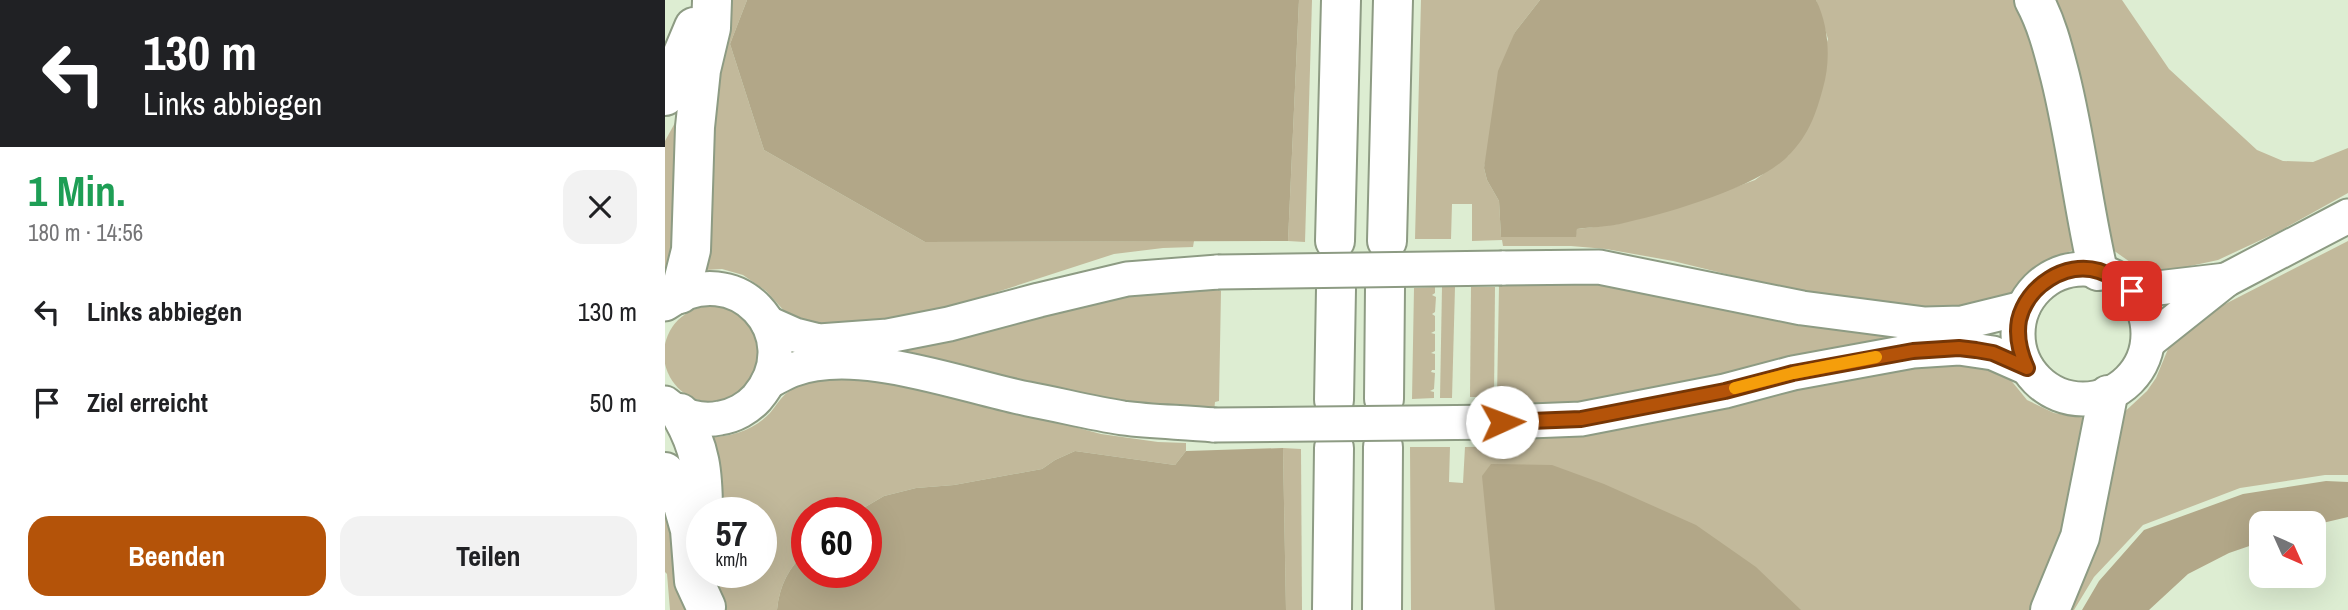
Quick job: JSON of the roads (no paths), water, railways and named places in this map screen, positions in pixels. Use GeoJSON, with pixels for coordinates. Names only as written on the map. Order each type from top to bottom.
{"type":"FeatureCollection","features":[{"type":"Feature","properties":{"kind":"highway"},"geometry":{"type":"LineString","coordinates":[[1335,241],[1341,0]]}},
{"type":"Feature","properties":{"kind":"highway"},"geometry":{"type":"LineString","coordinates":[[1387,241],[1393,0]]}},
{"type":"Feature","properties":{"kind":"highway"},"geometry":{"type":"LineString","coordinates":[[2034,0],[2046,21],[2070,118],[2098,271]]}},
{"type":"Feature","properties":{"kind":"highway"},"geometry":{"type":"LineString","coordinates":[[665,96],[696,23],[712,1]]}},
{"type":"Feature","properties":{"kind":"highway"},"geometry":{"type":"LineString","coordinates":[[672,299],[691,250],[695,127],[701,70],[711,28],[712,1]]}},
{"type":"Feature","properties":{"kind":"highway"},"geometry":{"type":"LineString","coordinates":[[1384,399],[1385,288]]}},
{"type":"Feature","properties":{"kind":"highway"},"geometry":{"type":"LineString","coordinates":[[1334,400],[1336,289]]}},
{"type":"Feature","properties":{"kind":"highway"},"geometry":{"type":"LineString","coordinates":[[2050,610],[2080,537],[2108,394]]}},
{"type":"Feature","properties":{"kind":"highway"},"geometry":{"type":"LineString","coordinates":[[672,408],[695,442],[701,460],[703,497]]}},
{"type":"Feature","properties":{"kind":"highway"},"geometry":{"type":"LineString","coordinates":[[1382,610],[1384,447]]}},
{"type":"Feature","properties":{"kind":"highway"},"geometry":{"type":"LineString","coordinates":[[1332,610],[1334,448]]}},
{"type":"Feature","properties":{"kind":"highway"},"geometry":{"type":"LineString","coordinates":[[665,472],[683,505],[690,530],[694,581],[706,597]]}},
{"type":"Feature","properties":{"kind":"main road"},"geometry":{"type":"LineString","coordinates":[[2148,342],[2226,280],[2348,216]]}},
{"type":"Feature","properties":{"kind":"main road"},"geometry":{"type":"LineString","coordinates":[[768,323],[795,335],[820,341],[877,337],[949,324],[1127,279],[1217,272],[1502,268],[1599,267],[1803,308],[1925,324],[1962,323],[2023,308]]}},
{"type":"Feature","properties":{"kind":"main road"},"geometry":{"type":"LineString","coordinates":[[2073,270],[2098,271],[2117,279],[2132,291],[2145,313],[2148,342],[2139,368],[2125,385],[2108,394],[2088,399],[2063,397],[2042,385],[2027,368],[2019,345],[2019,321],[2032,293],[2044,282],[2073,270]]}},
{"type":"Feature","properties":{"kind":"main road"},"geometry":{"type":"LineString","coordinates":[[2132,291],[2226,280]]}},
{"type":"Feature","properties":{"kind":"main road"},"geometry":{"type":"LineString","coordinates":[[672,299],[699,288],[725,289],[748,300],[768,323],[775,357],[768,382],[753,402],[731,416],[705,419],[672,408]]}},
{"type":"Feature","properties":{"kind":"main road"},"geometry":{"type":"LineString","coordinates":[[768,382],[793,370],[815,364],[844,363],[886,366],[928,374],[1123,418],[1214,425],[1502,422],[1581,419],[1725,391],[1793,373],[1913,351],[1959,348],[1993,353],[2027,368]]}}]}
